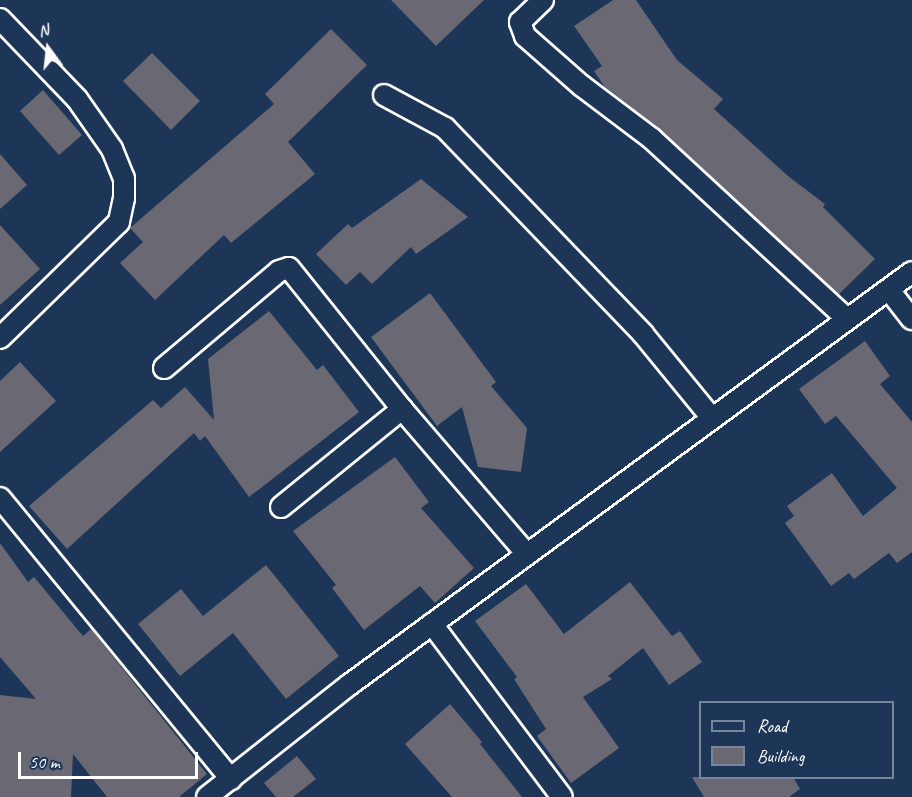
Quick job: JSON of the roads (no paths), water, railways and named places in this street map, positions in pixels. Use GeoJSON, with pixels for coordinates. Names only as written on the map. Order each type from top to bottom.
{"type":"FeatureCollection","features":[{"type":"Feature","properties":{"kind":"street"},"geometry":{"type":"LineString","coordinates":[[543,0],[520,22],[525,36],[582,87],[652,139],[846,318]]}},
{"type":"Feature","properties":{"kind":"street"},"geometry":{"type":"LineString","coordinates":[[0,19],[83,108],[112,149],[123,178],[124,198],[119,222],[0,338]]}},
{"type":"Feature","properties":{"kind":"street"},"geometry":{"type":"LineString","coordinates":[[384,95],[446,128],[635,325],[711,417]]}},
{"type":"Feature","properties":{"kind":"street"},"geometry":{"type":"LineString","coordinates":[[164,368],[279,271],[289,268],[402,409],[526,553]]}},
{"type":"Feature","properties":{"kind":"street"},"geometry":{"type":"LineString","coordinates":[[207,797],[526,553],[912,272]]}},
{"type":"Feature","properties":{"kind":"street"},"geometry":{"type":"LineString","coordinates":[[889,290],[912,319]]}},
{"type":"Feature","properties":{"kind":"street"},"geometry":{"type":"LineString","coordinates":[[281,507],[402,409]]}},
{"type":"Feature","properties":{"kind":"street"},"geometry":{"type":"LineString","coordinates":[[0,498],[231,779]]}},
{"type":"Feature","properties":{"kind":"street"},"geometry":{"type":"LineString","coordinates":[[432,624],[562,797]]}}]}
